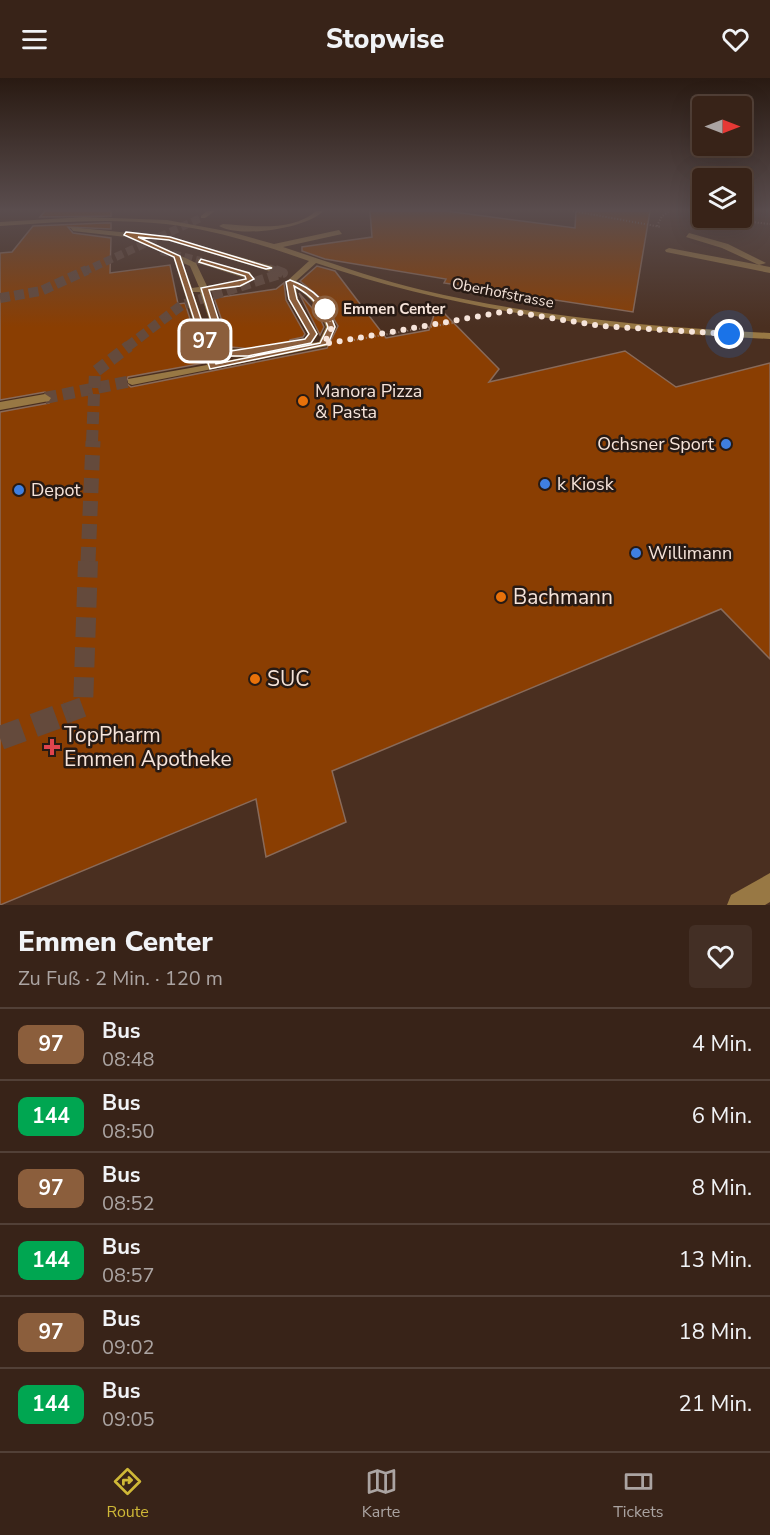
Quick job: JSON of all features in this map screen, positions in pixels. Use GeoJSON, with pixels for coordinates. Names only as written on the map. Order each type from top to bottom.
{"type":"FeatureCollection","features":[{"type":"Feature","properties":{"kind":"street"},"geometry":{"type":"LineString","coordinates":[[162,250],[193,265],[205,288],[224,350],[230,354],[248,353],[308,341],[313,334],[293,299],[290,282]]}},
{"type":"Feature","properties":{"kind":"street"},"geometry":{"type":"LineString","coordinates":[[208,250],[269,268]]}},
{"type":"Feature","properties":{"kind":"street","name":"Oberhofstrasse"},"geometry":{"type":"LineString","coordinates":[[281,250],[418,292],[508,311],[601,326],[770,336]]}},
{"type":"Feature","properties":{"kind":"street"},"geometry":{"type":"LineString","coordinates":[[669,250],[770,269]]}},
{"type":"Feature","properties":{"kind":"street"},"geometry":{"type":"LineString","coordinates":[[734,250],[770,269]]}},
{"type":"Feature","properties":{"kind":"street"},"geometry":{"type":"LineString","coordinates":[[177,256],[213,368]]}},
{"type":"Feature","properties":{"kind":"street"},"geometry":{"type":"LineString","coordinates":[[290,282],[315,260]]}},
{"type":"Feature","properties":{"kind":"street"},"geometry":{"type":"LineString","coordinates":[[189,290],[240,284],[250,279],[247,274],[201,261]]}},
{"type":"Feature","properties":{"kind":"street"},"geometry":{"type":"LineString","coordinates":[[132,381],[213,368],[324,344],[332,327],[325,309],[311,292],[290,282]]}},
{"type":"Feature","properties":{"kind":"street"},"geometry":{"type":"LineString","coordinates":[[0,406],[45,398]]}},
{"type":"Feature","properties":{"kind":"street"},"geometry":{"type":"LineString","coordinates":[[741,905],[770,886]]}},
{"type":"Feature","properties":{"kind":"path"},"geometry":{"type":"LineString","coordinates":[[324,344],[455,323]]}},
{"type":"Feature","properties":{"kind":"building","name":"Emmen Center"},"geometry":{"type":"Polygon","coordinates":[[[14,250],[111,250],[110,273],[170,265],[178,304],[185,303],[204,363],[128,377],[126,383],[131,387],[327,348],[338,326],[322,299],[300,281],[317,266],[335,271],[386,338],[429,330],[437,306],[499,369],[489,382],[625,351],[676,387],[770,363],[770,659],[721,609],[332,771],[346,822],[266,857],[256,799],[0,905],[0,412],[49,403],[53,398],[45,392],[0,400],[0,253],[12,252],[14,250]]]}},
{"type":"Feature","properties":{"kind":"building"},"geometry":{"type":"Polygon","coordinates":[[[644,250],[633,312],[444,283],[446,279],[325,259],[302,251],[644,250]]]}},
{"type":"Feature","properties":{"kind":"building"},"geometry":{"type":"Polygon","coordinates":[[[284,283],[286,300],[305,334],[303,337],[290,340],[288,346],[253,353],[251,349],[231,347],[214,298],[276,289],[284,283]]]}},
{"type":"Feature","properties":{"kind":"building"},"geometry":{"type":"Polygon","coordinates":[[[299,293],[319,316],[324,327],[320,335],[299,293]]]}},
{"type":"Feature","properties":{"kind":"tunnel"},"geometry":{"type":"LineString","coordinates":[[83,272],[132,250]]}},
{"type":"Feature","properties":{"kind":"tunnel"},"geometry":{"type":"LineString","coordinates":[[161,251],[201,261]]}},
{"type":"Feature","properties":{"kind":"tunnel"},"geometry":{"type":"LineString","coordinates":[[269,268],[279,272]]}},
{"type":"Feature","properties":{"kind":"tunnel"},"geometry":{"type":"LineString","coordinates":[[0,298],[41,291],[87,270]]}},
{"type":"Feature","properties":{"kind":"tunnel"},"geometry":{"type":"LineString","coordinates":[[127,347],[182,305],[283,273],[275,270]]}},
{"type":"Feature","properties":{"kind":"tunnel"},"geometry":{"type":"LineString","coordinates":[[94,388],[95,372],[129,346]]}},
{"type":"Feature","properties":{"kind":"tunnel"},"geometry":{"type":"LineString","coordinates":[[94,388],[132,381]]}},
{"type":"Feature","properties":{"kind":"tunnel"},"geometry":{"type":"LineString","coordinates":[[45,398],[94,388]]}},
{"type":"Feature","properties":{"kind":"tunnel"},"geometry":{"type":"LineString","coordinates":[[92,442],[94,388]]}},
{"type":"Feature","properties":{"kind":"tunnel"},"geometry":{"type":"LineString","coordinates":[[88,562],[93,441]]}},
{"type":"Feature","properties":{"kind":"tunnel"},"geometry":{"type":"LineString","coordinates":[[64,714],[83,707],[88,561]]}},
{"type":"Feature","properties":{"kind":"tunnel"},"geometry":{"type":"LineString","coordinates":[[0,738],[68,713]]}},
{"type":"Feature","properties":{"kind":"bus line","name":"97"},"geometry":{"type":"LineString","coordinates":[[162,250],[177,256],[213,368],[324,344],[332,327],[325,309],[311,292],[290,282],[293,299],[313,334],[308,341],[248,353],[230,354],[224,350],[205,288],[240,284],[250,279],[247,274],[201,261]]}},
{"type":"Feature","properties":{"kind":"bus line","name":"97"},"geometry":{"type":"LineString","coordinates":[[208,250],[269,268]]}},
{"type":"Feature","properties":{"kind":"place","name":"Emmen Center"},"geometry":{"type":"Point","coordinates":[325,309]}},
{"type":"Feature","properties":{"kind":"place","name":"Manora Pizza & Pasta"},"geometry":{"type":"Point","coordinates":[303,401]}},
{"type":"Feature","properties":{"kind":"place","name":"Ochsner Sport"},"geometry":{"type":"Point","coordinates":[726,444]}},
{"type":"Feature","properties":{"kind":"place","name":"k Kiosk"},"geometry":{"type":"Point","coordinates":[545,484]}},
{"type":"Feature","properties":{"kind":"place","name":"Depot"},"geometry":{"type":"Point","coordinates":[19,490]}},
{"type":"Feature","properties":{"kind":"place","name":"Willimann"},"geometry":{"type":"Point","coordinates":[636,553]}},
{"type":"Feature","properties":{"kind":"place","name":"Bachmann"},"geometry":{"type":"Point","coordinates":[501,597]}},
{"type":"Feature","properties":{"kind":"place","name":"SUC"},"geometry":{"type":"Point","coordinates":[255,679]}},
{"type":"Feature","properties":{"kind":"place","name":"TopPharm Emmen Apotheke"},"geometry":{"type":"Point","coordinates":[52,747]}},
{"type":"Feature","properties":{"kind":"route"},"geometry":{"type":"LineString","coordinates":[[325,309],[332,327],[324,344],[433,327],[508,311],[601,326],[729,334]]}}]}
